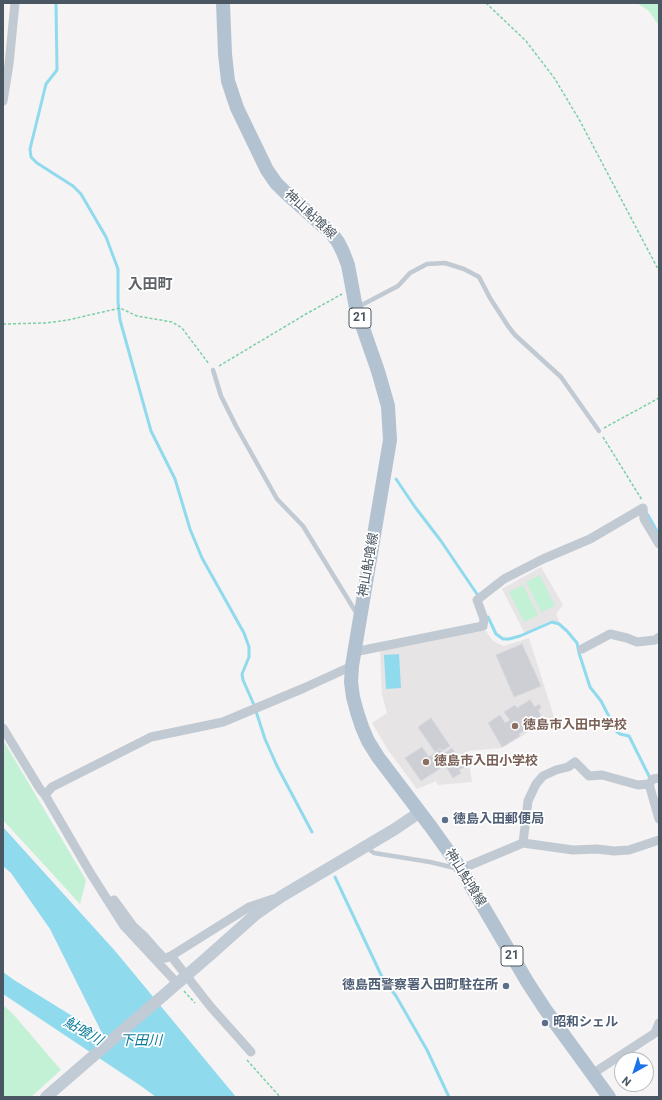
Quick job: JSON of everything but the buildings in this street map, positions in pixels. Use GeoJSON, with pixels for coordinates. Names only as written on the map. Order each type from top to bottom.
{"type":"FeatureCollection","features":[{"type":"Feature","properties":{"kind":"main road","name":"神山鮎喰線"},"geometry":{"type":"LineString","coordinates":[[223,3],[225,54],[228,81],[238,108],[268,170],[276,183],[332,234],[344,252],[356,308],[388,406],[390,440],[352,666],[351,682],[359,720],[368,741],[378,757],[461,869],[528,983],[609,1097]]}},
{"type":"Feature","properties":{"kind":"street"},"geometry":{"type":"LineString","coordinates":[[3,101],[15,3]]}},
{"type":"Feature","properties":{"kind":"street"},"geometry":{"type":"LineString","coordinates":[[354,652],[483,626],[484,618],[477,600],[504,579],[543,559],[590,539],[643,508],[644,519],[659,544]]}},
{"type":"Feature","properties":{"kind":"street"},"geometry":{"type":"LineString","coordinates":[[582,649],[610,634],[636,642],[655,640],[659,638]]}},
{"type":"Feature","properties":{"kind":"street"},"geometry":{"type":"LineString","coordinates":[[46,795],[52,787],[151,737],[223,722],[352,666]]}},
{"type":"Feature","properties":{"kind":"street"},"geometry":{"type":"LineString","coordinates":[[3,728],[40,789],[46,795],[88,869],[124,926],[178,983]]}},
{"type":"Feature","properties":{"kind":"street"},"geometry":{"type":"LineString","coordinates":[[522,842],[528,800],[536,784],[543,776],[556,770],[568,767],[575,762],[589,776],[602,775],[638,785],[653,781],[659,819]]}},
{"type":"Feature","properties":{"kind":"street"},"geometry":{"type":"LineString","coordinates":[[46,1097],[256,914],[282,896],[395,829],[420,812]]}},
{"type":"Feature","properties":{"kind":"street"},"geometry":{"type":"LineString","coordinates":[[461,869],[522,842],[573,850],[597,849],[614,851],[629,850],[659,840]]}},
{"type":"Feature","properties":{"kind":"street"},"geometry":{"type":"LineString","coordinates":[[88,869],[94,871],[102,880],[118,906],[133,926],[164,958],[171,956],[249,907],[282,896]]}},
{"type":"Feature","properties":{"kind":"street"},"geometry":{"type":"LineString","coordinates":[[171,956],[210,1006],[251,1052]]}},
{"type":"Feature","properties":{"kind":"street"},"geometry":{"type":"LineString","coordinates":[[592,1074],[654,1033],[659,1023]]}},
{"type":"Feature","properties":{"kind":"lane"},"geometry":{"type":"LineString","coordinates":[[356,308],[398,286],[410,274],[427,264],[446,263],[464,268],[479,277],[490,298],[515,335],[561,377],[599,431]]}},
{"type":"Feature","properties":{"kind":"lane"},"geometry":{"type":"LineString","coordinates":[[213,370],[221,396],[277,499],[303,526],[359,619]]}},
{"type":"Feature","properties":{"kind":"lane"},"geometry":{"type":"LineString","coordinates":[[366,846],[374,853],[430,862],[461,869]]}},
{"type":"Feature","properties":{"kind":"path"},"geometry":{"type":"LineString","coordinates":[[486,3],[526,41],[555,79],[580,121],[659,271]]}},
{"type":"Feature","properties":{"kind":"path"},"geometry":{"type":"LineString","coordinates":[[3,324],[46,323],[68,320],[120,308],[137,316],[172,322],[182,328],[213,370],[352,288]]}},
{"type":"Feature","properties":{"kind":"path"},"geometry":{"type":"LineString","coordinates":[[643,508],[642,499],[599,431],[659,398]]}},
{"type":"Feature","properties":{"kind":"shaded area"},"geometry":{"type":"Polygon","coordinates":[[[541,567],[563,605],[556,614],[560,623],[552,621],[547,622],[525,634],[502,589],[541,567]]]}},
{"type":"Feature","properties":{"kind":"shaded area"},"geometry":{"type":"Polygon","coordinates":[[[474,630],[486,631],[493,641],[504,646],[529,638],[554,717],[502,748],[467,751],[472,782],[438,785],[436,781],[417,789],[388,750],[372,723],[387,713],[382,694],[380,650],[474,630]]]}},
{"type":"Feature","properties":{"kind":"green space"},"geometry":{"type":"Polygon","coordinates":[[[637,3],[659,3],[659,26],[649,11],[637,3]]]}},
{"type":"Feature","properties":{"kind":"green space"},"geometry":{"type":"Polygon","coordinates":[[[540,575],[555,606],[541,612],[526,582],[540,575]]]}},
{"type":"Feature","properties":{"kind":"green space"},"geometry":{"type":"Polygon","coordinates":[[[523,585],[538,615],[524,622],[509,592],[523,585]]]}},
{"type":"Feature","properties":{"kind":"green space"},"geometry":{"type":"Polygon","coordinates":[[[3,740],[86,880],[80,904],[3,820],[3,740]]]}},
{"type":"Feature","properties":{"kind":"green space"},"geometry":{"type":"Polygon","coordinates":[[[3,1005],[13,1014],[61,1070],[31,1097],[3,1097],[3,1005]]]}},
{"type":"Feature","properties":{"kind":"water"},"geometry":{"type":"Polygon","coordinates":[[[399,654],[401,688],[386,689],[384,655],[399,654]]]}},
{"type":"Feature","properties":{"kind":"water","name":"下田川"},"geometry":{"type":"Polygon","coordinates":[[[3,827],[116,952],[236,1097],[156,1097],[3,994],[3,972],[103,1035],[50,929],[11,873],[3,866],[3,827]]]}},
{"type":"Feature","properties":{"kind":"waterway"},"geometry":{"type":"LineString","coordinates":[[56,3],[57,70],[46,84],[30,149],[31,157],[37,163],[73,186],[81,194],[106,237],[118,269],[118,302],[120,320],[151,431],[175,479],[190,529],[202,558],[244,633],[249,647],[249,657],[242,674],[243,680],[254,705],[265,739],[277,766],[312,832]]}},
{"type":"Feature","properties":{"kind":"waterway"},"geometry":{"type":"LineString","coordinates":[[396,479],[479,597]]}},
{"type":"Feature","properties":{"kind":"waterway"},"geometry":{"type":"LineString","coordinates":[[648,515],[659,535]]}},
{"type":"Feature","properties":{"kind":"waterway"},"geometry":{"type":"LineString","coordinates":[[488,617],[496,634],[503,639],[520,636],[552,622],[559,624],[567,631],[577,643],[590,687],[601,701],[617,732],[629,736],[650,778]]}},
{"type":"Feature","properties":{"kind":"waterway"},"geometry":{"type":"LineString","coordinates":[[335,877],[382,977],[396,996],[427,1050],[449,1097]]}},
{"type":"Feature","properties":{"kind":"place","name":"徳島市入田中学校"},"geometry":{"type":"Point","coordinates":[515,726]}},
{"type":"Feature","properties":{"kind":"place","name":"徳島市入田小学校"},"geometry":{"type":"Point","coordinates":[426,762]}},
{"type":"Feature","properties":{"kind":"place","name":"徳島入田郵便局"},"geometry":{"type":"Point","coordinates":[445,820]}},
{"type":"Feature","properties":{"kind":"place","name":"徳島西警察署入田町駐在所"},"geometry":{"type":"Point","coordinates":[506,986]}},
{"type":"Feature","properties":{"kind":"place","name":"昭和シェル"},"geometry":{"type":"Point","coordinates":[545,1023]}},
{"type":"Feature","properties":{"kind":"district","name":"入田町"},"geometry":{"type":"Point","coordinates":[150,285]}},
{"type":"Feature","properties":{"kind":"water label","name":"鮎喰川"},"geometry":{"type":"Point","coordinates":[83,1032]}}]}
